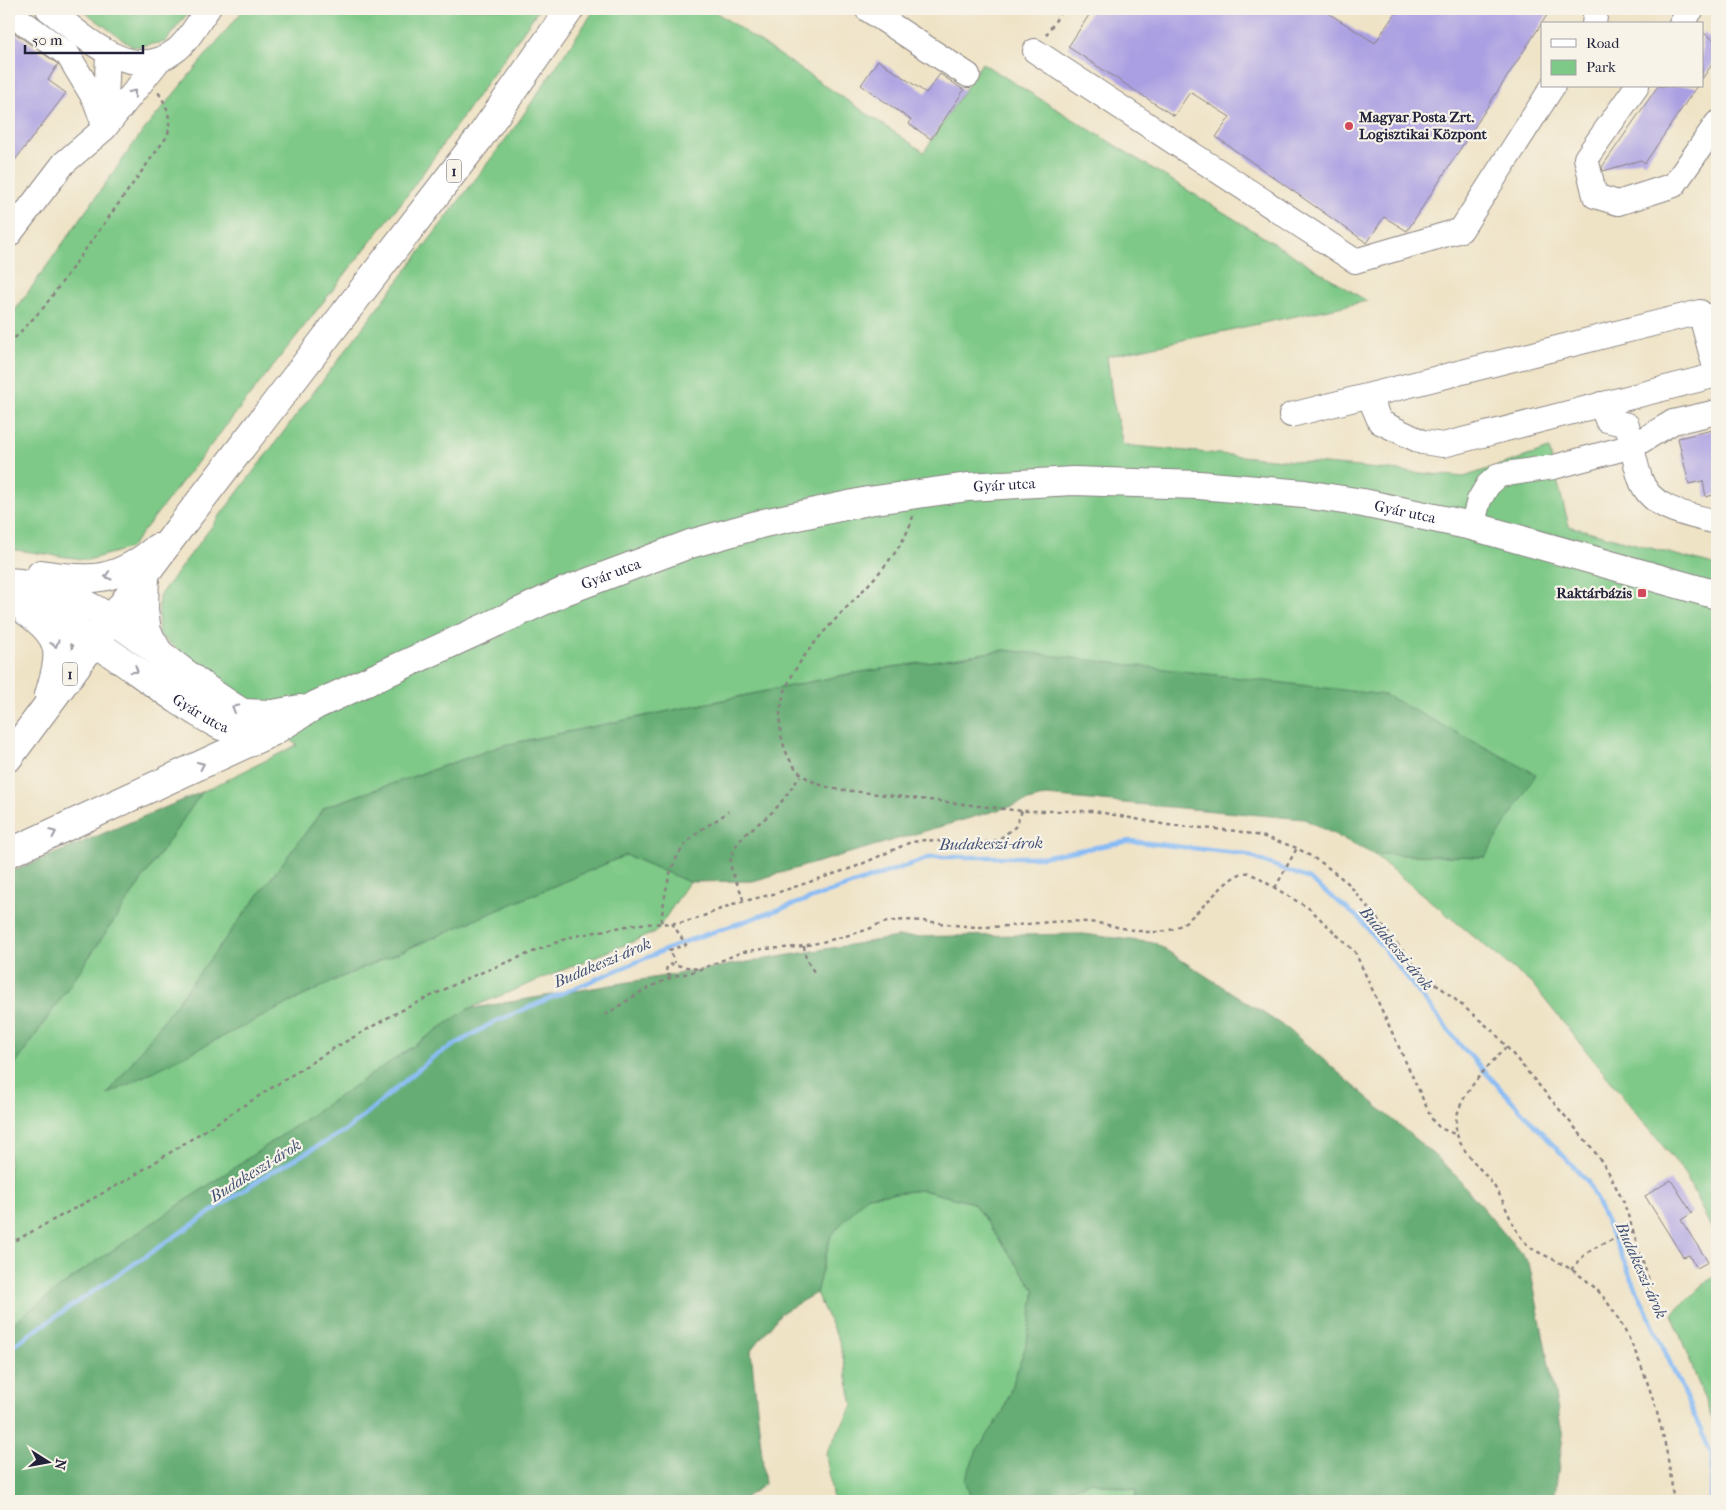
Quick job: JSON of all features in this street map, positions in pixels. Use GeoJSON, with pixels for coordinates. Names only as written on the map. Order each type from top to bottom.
{"type":"FeatureCollection","features":[{"type":"Feature","properties":{"kind":"main road","name":"1"},"geometry":{"type":"LineString","coordinates":[[9,757],[45,706],[112,620],[177,531],[478,140],[570,9]]}},
{"type":"Feature","properties":{"kind":"main road","name":"Gyár utca"},"geometry":{"type":"LineString","coordinates":[[9,599],[37,608],[59,619],[221,726],[244,732],[272,732],[316,706],[565,591],[672,550],[783,519],[868,501],[968,487],[1073,481],[1198,485],[1304,494],[1353,501],[1472,526],[1717,595]]}},
{"type":"Feature","properties":{"kind":"main road"},"geometry":{"type":"LineString","coordinates":[[9,573],[93,580],[116,573],[140,562],[177,531]]}},
{"type":"Feature","properties":{"kind":"main road"},"geometry":{"type":"LineString","coordinates":[[145,575],[144,608],[147,632],[159,653]]}},
{"type":"Feature","properties":{"kind":"main road","name":"Gyár utca"},"geometry":{"type":"LineString","coordinates":[[9,582],[25,583],[73,598],[112,620],[243,712],[273,714],[316,706]]}},
{"type":"Feature","properties":{"kind":"main road"},"geometry":{"type":"LineString","coordinates":[[9,599],[45,625],[57,646],[58,659],[45,706]]}},
{"type":"Feature","properties":{"kind":"main road"},"geometry":{"type":"LineString","coordinates":[[9,853],[272,732]]}},
{"type":"Feature","properties":{"kind":"street"},"geometry":{"type":"LineString","coordinates":[[48,9],[108,53],[151,70]]}},
{"type":"Feature","properties":{"kind":"street"},"geometry":{"type":"LineString","coordinates":[[9,235],[64,163],[105,128],[151,70],[177,50],[208,9]]}},
{"type":"Feature","properties":{"kind":"street"},"geometry":{"type":"LineString","coordinates":[[867,9],[968,75]]}},
{"type":"Feature","properties":{"kind":"street"},"geometry":{"type":"LineString","coordinates":[[1594,22],[1596,9]]}},
{"type":"Feature","properties":{"kind":"street"},"geometry":{"type":"LineString","coordinates":[[1682,22],[1692,9]]}},
{"type":"Feature","properties":{"kind":"street"},"geometry":{"type":"LineString","coordinates":[[9,12],[68,55],[95,100],[105,128]]}},
{"type":"Feature","properties":{"kind":"street"},"geometry":{"type":"LineString","coordinates":[[1035,51],[1355,261],[1461,230],[1552,88]]}},
{"type":"Feature","properties":{"kind":"street"},"geometry":{"type":"LineString","coordinates":[[105,128],[108,53]]}},
{"type":"Feature","properties":{"kind":"street"},"geometry":{"type":"LineString","coordinates":[[1636,88],[1586,158],[1595,196],[1618,203],[1674,185],[1717,123]]}},
{"type":"Feature","properties":{"kind":"street"},"geometry":{"type":"LineString","coordinates":[[1291,416],[1368,396],[1709,310],[1717,375],[1443,445],[1422,442],[1380,422],[1368,396]]}},
{"type":"Feature","properties":{"kind":"street"},"geometry":{"type":"LineString","coordinates":[[1602,404],[1607,420],[1628,425],[1640,479],[1649,496],[1663,506],[1717,522]]}},
{"type":"Feature","properties":{"kind":"street"},"geometry":{"type":"LineString","coordinates":[[1472,526],[1479,500],[1488,485],[1499,475],[1554,467],[1634,446],[1673,422],[1717,412]]}},
{"type":"Feature","properties":{"kind":"path"},"geometry":{"type":"LineString","coordinates":[[1035,51],[1063,9]]}},
{"type":"Feature","properties":{"kind":"path"},"geometry":{"type":"LineString","coordinates":[[9,344],[44,307],[168,135],[170,120],[167,106],[151,70]]}},
{"type":"Feature","properties":{"kind":"path"},"geometry":{"type":"LineString","coordinates":[[916,494],[909,530],[900,546],[829,626],[808,652],[790,680],[782,700],[780,721],[782,741],[789,760],[801,776],[815,784],[835,789],[1022,812],[1094,811],[1167,825],[1237,831],[1265,837],[1297,848],[1322,862],[1348,883],[1415,966],[1485,1024],[1592,1148],[1608,1171],[1624,1203],[1654,1296]]}},
{"type":"Feature","properties":{"kind":"path"},"geometry":{"type":"LineString","coordinates":[[743,901],[731,867],[734,852],[746,834],[778,806],[801,776]]}},
{"type":"Feature","properties":{"kind":"path"},"geometry":{"type":"LineString","coordinates":[[661,922],[670,870],[676,855],[696,834],[719,820],[728,811]]}},
{"type":"Feature","properties":{"kind":"path"},"geometry":{"type":"LineString","coordinates":[[9,1244],[127,1180],[331,1050],[468,978],[570,937],[637,924],[672,923],[696,919],[743,901],[773,894],[855,866],[911,842],[926,840],[975,844],[998,840],[1015,827],[1022,812]]}},
{"type":"Feature","properties":{"kind":"path"},"geometry":{"type":"LineString","coordinates":[[1275,888],[1297,848]]}},
{"type":"Feature","properties":{"kind":"path"},"geometry":{"type":"LineString","coordinates":[[605,1015],[644,990],[673,976],[751,950],[804,946],[868,930],[883,923],[901,921],[983,927],[1088,922],[1151,932],[1168,931],[1182,926],[1199,913],[1238,874],[1250,873],[1310,909],[1355,952],[1433,1122],[1440,1128],[1457,1135]]}},
{"type":"Feature","properties":{"kind":"path"},"geometry":{"type":"LineString","coordinates":[[672,923],[686,946],[669,950],[676,964]]}},
{"type":"Feature","properties":{"kind":"path"},"geometry":{"type":"LineString","coordinates":[[804,946],[806,959],[814,972]]}},
{"type":"Feature","properties":{"kind":"path"},"geometry":{"type":"LineString","coordinates":[[673,976],[668,976],[666,969],[669,964],[696,969]]}},
{"type":"Feature","properties":{"kind":"path"},"geometry":{"type":"LineString","coordinates":[[1506,1047],[1475,1080],[1460,1111],[1457,1135],[1462,1146],[1496,1190],[1521,1237],[1535,1250],[1571,1270],[1606,1300],[1627,1335],[1642,1370],[1664,1438],[1672,1479],[1673,1501]]}},
{"type":"Feature","properties":{"kind":"path"},"geometry":{"type":"LineString","coordinates":[[1571,1270],[1586,1252],[1606,1242],[1634,1232]]}},
{"type":"Feature","properties":{"kind":"green space"},"geometry":{"type":"Polygon","coordinates":[[[81,9],[191,9],[165,42],[133,47],[81,9]]]}},
{"type":"Feature","properties":{"kind":"green space"},"geometry":{"type":"Polygon","coordinates":[[[244,9],[539,9],[405,198],[130,548],[88,560],[9,549],[9,319],[140,135],[244,9]]]}},
{"type":"Feature","properties":{"kind":"green space"},"geometry":{"type":"Polygon","coordinates":[[[595,9],[711,9],[924,152],[982,63],[1367,301],[1107,356],[1112,396],[1123,445],[1464,477],[1549,449],[1569,526],[1717,566],[1717,1240],[1684,1172],[1533,985],[1373,854],[1485,857],[1005,650],[849,674],[504,745],[325,807],[108,1094],[335,980],[626,855],[689,882],[656,932],[468,1009],[82,1271],[9,1326],[9,1074],[202,792],[297,745],[158,634],[159,596],[515,127],[595,9]]]}},
{"type":"Feature","properties":{"kind":"green space"},"geometry":{"type":"Polygon","coordinates":[[[1005,650],[1385,695],[1536,774],[1485,857],[1373,854],[1304,819],[1046,796],[753,881],[689,882],[626,855],[335,980],[107,1095],[325,807],[504,745],[849,674],[1005,650]]]}},
{"type":"Feature","properties":{"kind":"green space"},"geometry":{"type":"Polygon","coordinates":[[[202,792],[9,1074],[9,873],[202,792]]]}},
{"type":"Feature","properties":{"kind":"green space"},"geometry":{"type":"Polygon","coordinates":[[[1083,934],[1155,943],[1288,1029],[1451,1170],[1529,1263],[1563,1436],[1554,1501],[1136,1501],[1136,1490],[1091,1482],[1068,1489],[1050,1501],[977,1501],[971,1498],[965,1480],[977,1450],[1003,1413],[1027,1342],[1035,1290],[973,1203],[922,1190],[867,1196],[831,1235],[816,1293],[781,1313],[751,1351],[765,1484],[740,1501],[9,1501],[9,1326],[82,1271],[468,1009],[897,937],[1083,934]]]}},
{"type":"Feature","properties":{"kind":"green space"},"geometry":{"type":"Polygon","coordinates":[[[922,1190],[973,1203],[1035,1290],[1027,1342],[1003,1413],[977,1450],[971,1498],[977,1501],[833,1501],[826,1453],[853,1405],[840,1343],[816,1293],[831,1235],[867,1196],[922,1190]]]}},
{"type":"Feature","properties":{"kind":"green space"},"geometry":{"type":"Polygon","coordinates":[[[1717,1272],[1717,1432],[1672,1314],[1717,1272]]]}},
{"type":"Feature","properties":{"kind":"green space"},"geometry":{"type":"Polygon","coordinates":[[[1091,1482],[1136,1490],[1136,1501],[1050,1501],[1068,1489],[1091,1482]]]}},
{"type":"Feature","properties":{"kind":"building","name":"Magyar Posta Zrt. Logisztikai Központ"},"geometry":{"type":"Polygon","coordinates":[[[1093,9],[1322,9],[1375,43],[1398,9],[1551,9],[1407,231],[1384,217],[1367,243],[1216,137],[1230,117],[1190,92],[1174,116],[1068,47],[1093,9]]]}},
{"type":"Feature","properties":{"kind":"building"},"geometry":{"type":"Polygon","coordinates":[[[9,29],[58,64],[48,80],[66,93],[9,168],[9,29]]]}},
{"type":"Feature","properties":{"kind":"building"},"geometry":{"type":"Polygon","coordinates":[[[1704,33],[1717,42],[1717,57],[1704,76],[1704,33]]]}},
{"type":"Feature","properties":{"kind":"building"},"geometry":{"type":"Polygon","coordinates":[[[878,60],[926,93],[940,74],[964,90],[931,139],[909,124],[911,120],[861,85],[878,60]]]}},
{"type":"Feature","properties":{"kind":"building"},"geometry":{"type":"Polygon","coordinates":[[[1657,88],[1696,88],[1645,163],[1641,160],[1603,171],[1602,167],[1657,88]]]}},
{"type":"Feature","properties":{"kind":"building"},"geometry":{"type":"Polygon","coordinates":[[[1717,429],[1717,494],[1706,497],[1703,481],[1689,484],[1678,438],[1717,429]]]}},
{"type":"Feature","properties":{"kind":"building"},"geometry":{"type":"Polygon","coordinates":[[[1671,1180],[1692,1213],[1681,1220],[1708,1262],[1697,1268],[1689,1255],[1683,1257],[1645,1196],[1671,1180]]]}},
{"type":"Feature","properties":{"kind":"waterway","name":"Budakeszi-árok"},"geometry":{"type":"LineString","coordinates":[[9,1348],[263,1177],[348,1129],[432,1058],[494,1022],[684,942],[932,857],[1041,857],[1130,841],[1244,854],[1309,879],[1360,919],[1461,1046],[1588,1182],[1712,1455],[1711,1501]]}},
{"type":"Feature","properties":{"kind":"place","name":"Magyar Posta Zrt. Logisztikai Központ"},"geometry":{"type":"Point","coordinates":[1349,126]}},
{"type":"Feature","properties":{"kind":"place","name":"Raktárbázis"},"geometry":{"type":"Point","coordinates":[1642,593]}}]}
